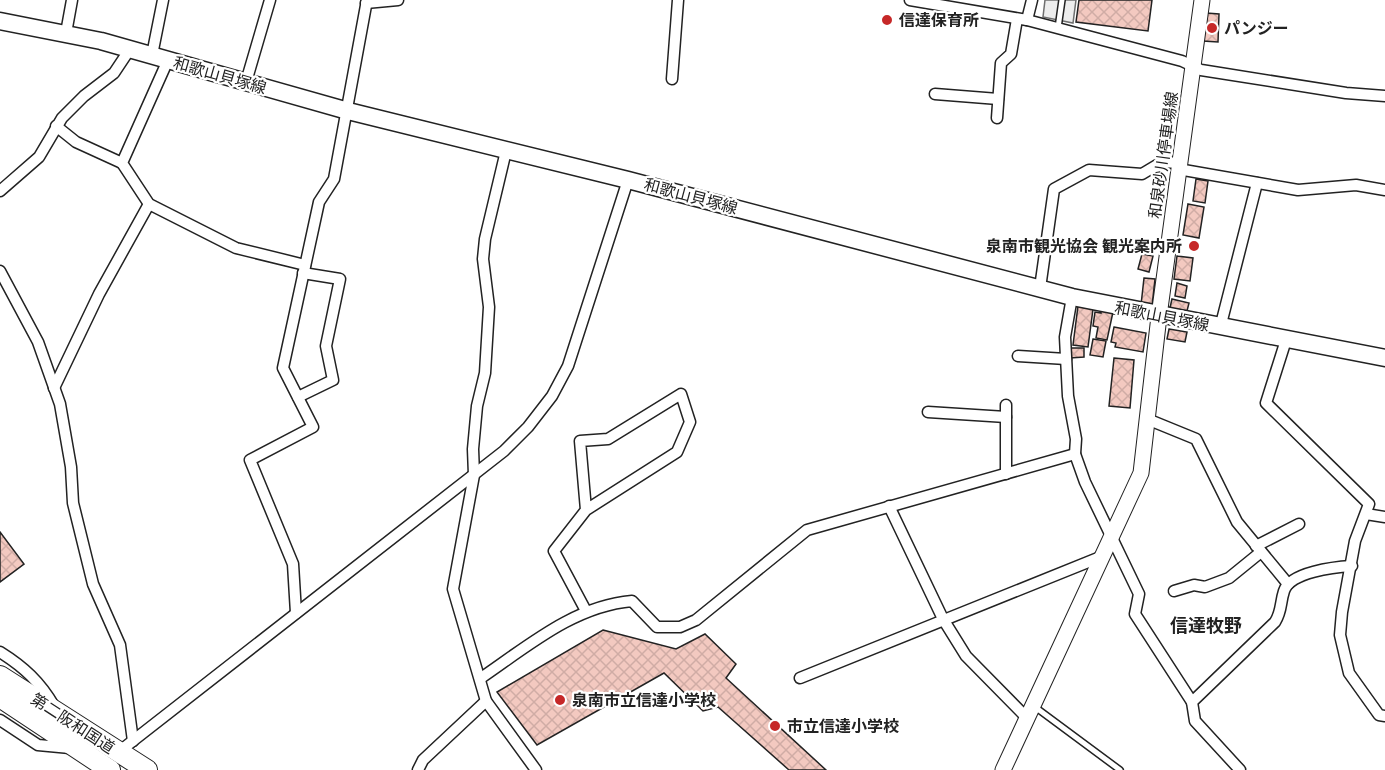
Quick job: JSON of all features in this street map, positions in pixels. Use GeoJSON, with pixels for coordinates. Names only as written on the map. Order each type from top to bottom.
{"type":"FeatureCollection","features":[{"type":"Feature","properties":{"kind":"highway","name":"第二阪和国道"},"geometry":{"type":"LineString","coordinates":[[0,676],[59,713],[126,746],[147,770]]}},
{"type":"Feature","properties":{"kind":"highway","name":"第二阪和国道"},"geometry":{"type":"LineString","coordinates":[[0,697],[104,768]]}},
{"type":"Feature","properties":{"kind":"main road","name":"和歌山貝塚線"},"geometry":{"type":"LineString","coordinates":[[0,21],[66,33],[130,49],[348,111],[628,180],[1072,297],[1220,328],[1385,358]]}},
{"type":"Feature","properties":{"kind":"street"},"geometry":{"type":"LineString","coordinates":[[66,33],[72,0]]}},
{"type":"Feature","properties":{"kind":"street"},"geometry":{"type":"LineString","coordinates":[[122,163],[160,58],[164,0]]}},
{"type":"Feature","properties":{"kind":"street"},"geometry":{"type":"LineString","coordinates":[[246,82],[270,0]]}},
{"type":"Feature","properties":{"kind":"street"},"geometry":{"type":"LineString","coordinates":[[296,613],[293,564],[250,460],[313,427],[283,368],[319,202],[334,179],[366,2],[398,0]]}},
{"type":"Feature","properties":{"kind":"street"},"geometry":{"type":"LineString","coordinates":[[672,79],[678,0]]}},
{"type":"Feature","properties":{"kind":"street"},"geometry":{"type":"LineString","coordinates":[[910,0],[1022,19],[1182,61],[1193,66],[1346,93],[1385,96]]}},
{"type":"Feature","properties":{"kind":"street"},"geometry":{"type":"LineString","coordinates":[[996,118],[1001,63],[1011,54],[1022,19],[1032,0]]}},
{"type":"Feature","properties":{"kind":"street","name":"和泉砂川停車場線"},"geometry":{"type":"LineString","coordinates":[[1004,770],[1141,473],[1159,316],[1202,0]]}},
{"type":"Feature","properties":{"kind":"street"},"geometry":{"type":"LineString","coordinates":[[0,191],[39,157],[56,126],[84,96],[114,73],[130,49]]}},
{"type":"Feature","properties":{"kind":"street"},"geometry":{"type":"LineString","coordinates":[[935,94],[998,99]]}},
{"type":"Feature","properties":{"kind":"street"},"geometry":{"type":"LineString","coordinates":[[56,126],[75,142],[122,163],[149,204],[236,248],[340,279],[326,346],[333,380],[298,398]]}},
{"type":"Feature","properties":{"kind":"street"},"geometry":{"type":"LineString","coordinates":[[506,151],[485,239],[483,259],[489,307],[485,373],[477,406],[473,449],[474,475],[453,589],[486,701],[536,770]]}},
{"type":"Feature","properties":{"kind":"street"},"geometry":{"type":"LineString","coordinates":[[1040,288],[1054,189],[1089,170],[1142,174],[1162,162],[1298,190],[1356,184],[1385,190]]}},
{"type":"Feature","properties":{"kind":"street"},"geometry":{"type":"LineString","coordinates":[[104,768],[126,746],[474,475],[528,427],[552,396],[568,366],[628,180]]}},
{"type":"Feature","properties":{"kind":"street"},"geometry":{"type":"LineString","coordinates":[[1220,328],[1257,183]]}},
{"type":"Feature","properties":{"kind":"street"},"geometry":{"type":"LineString","coordinates":[[54,388],[99,294],[149,204]]}},
{"type":"Feature","properties":{"kind":"street"},"geometry":{"type":"LineString","coordinates":[[0,271],[38,342],[60,404],[71,467],[73,503],[84,557],[93,584],[120,645],[126,746]]}},
{"type":"Feature","properties":{"kind":"street"},"geometry":{"type":"LineString","coordinates":[[1072,297],[1065,337],[1068,396],[1076,439],[1075,454],[1085,482],[1139,594],[1135,614],[1192,702],[1195,721],[1240,770]]}},
{"type":"Feature","properties":{"kind":"street"},"geometry":{"type":"LineString","coordinates":[[1286,340],[1266,403],[1369,504],[1354,542],[1340,635],[1349,673],[1379,715],[1385,716]]}},
{"type":"Feature","properties":{"kind":"street"},"geometry":{"type":"LineString","coordinates":[[1017,356],[1066,359]]}},
{"type":"Feature","properties":{"kind":"street"},"geometry":{"type":"LineString","coordinates":[[586,510],[580,441],[608,439],[681,394],[690,422],[677,452],[586,510],[554,551],[586,611]]}},
{"type":"Feature","properties":{"kind":"street"},"geometry":{"type":"LineString","coordinates":[[928,412],[1006,411],[1006,474]]}},
{"type":"Feature","properties":{"kind":"street"},"geometry":{"type":"LineString","coordinates":[[1147,419],[1196,439],[1237,522],[1288,584]]}},
{"type":"Feature","properties":{"kind":"street"},"geometry":{"type":"LineString","coordinates":[[481,678],[550,631],[586,611],[632,601],[657,627],[680,627],[696,620],[807,530],[1075,454]]}},
{"type":"Feature","properties":{"kind":"street"},"geometry":{"type":"LineString","coordinates":[[889,506],[943,619],[966,656],[1031,712]]}},
{"type":"Feature","properties":{"kind":"street"},"geometry":{"type":"LineString","coordinates":[[1366,514],[1385,517]]}},
{"type":"Feature","properties":{"kind":"street"},"geometry":{"type":"LineString","coordinates":[[1174,591],[1194,585],[1204,587],[1229,578],[1259,549],[1299,524]]}},
{"type":"Feature","properties":{"kind":"street"},"geometry":{"type":"LineString","coordinates":[[801,678],[1103,556]]}},
{"type":"Feature","properties":{"kind":"street"},"geometry":{"type":"LineString","coordinates":[[1192,702],[1275,622],[1282,611],[1284,590],[1288,584],[1319,569],[1352,566]]}},
{"type":"Feature","properties":{"kind":"street"},"geometry":{"type":"LineString","coordinates":[[0,652],[23,667],[41,685],[59,713]]}},
{"type":"Feature","properties":{"kind":"street"},"geometry":{"type":"LineString","coordinates":[[418,770],[423,760],[486,701]]}},
{"type":"Feature","properties":{"kind":"street"},"geometry":{"type":"LineString","coordinates":[[0,720],[38,745],[76,748]]}},
{"type":"Feature","properties":{"kind":"lane"},"geometry":{"type":"LineString","coordinates":[[1058,28],[1062,0]]}},
{"type":"Feature","properties":{"kind":"lane"},"geometry":{"type":"LineString","coordinates":[[1031,712],[1120,770]]}},
{"type":"Feature","properties":{"kind":"shaded area"},"geometry":{"type":"Polygon","coordinates":[[[1045,0],[1076,0],[1073,23],[1043,17],[1045,0]]]}},
{"type":"Feature","properties":{"kind":"building"},"geometry":{"type":"Polygon","coordinates":[[[1079,0],[1152,0],[1148,31],[1076,22],[1079,0]]]}},
{"type":"Feature","properties":{"kind":"building","name":"パンジー"},"geometry":{"type":"Polygon","coordinates":[[[1206,13],[1219,14],[1218,42],[1203,41],[1206,13]]]}},
{"type":"Feature","properties":{"kind":"building"},"geometry":{"type":"Polygon","coordinates":[[[1196,179],[1208,181],[1205,203],[1193,201],[1196,179]]]}},
{"type":"Feature","properties":{"kind":"building"},"geometry":{"type":"Polygon","coordinates":[[[1188,204],[1204,207],[1199,238],[1183,235],[1188,204]]]}},
{"type":"Feature","properties":{"kind":"building"},"geometry":{"type":"Polygon","coordinates":[[[1142,254],[1153,256],[1149,272],[1138,269],[1142,254]]]}},
{"type":"Feature","properties":{"kind":"building"},"geometry":{"type":"Polygon","coordinates":[[[1177,256],[1193,258],[1190,281],[1174,279],[1177,256]]]}},
{"type":"Feature","properties":{"kind":"building"},"geometry":{"type":"Polygon","coordinates":[[[1144,278],[1155,279],[1152,306],[1141,305],[1144,278]]]}},
{"type":"Feature","properties":{"kind":"building"},"geometry":{"type":"Polygon","coordinates":[[[1177,283],[1187,286],[1185,298],[1175,296],[1177,283]]]}},
{"type":"Feature","properties":{"kind":"building"},"geometry":{"type":"Polygon","coordinates":[[[1172,299],[1189,303],[1186,315],[1169,312],[1172,299]]]}},
{"type":"Feature","properties":{"kind":"building"},"geometry":{"type":"Polygon","coordinates":[[[1078,306],[1093,309],[1088,347],[1073,345],[1078,306]]]}},
{"type":"Feature","properties":{"kind":"building"},"geometry":{"type":"Polygon","coordinates":[[[1101,310],[1113,312],[1107,340],[1096,338],[1098,327],[1093,326],[1095,312],[1101,313],[1101,310]]]}},
{"type":"Feature","properties":{"kind":"building"},"geometry":{"type":"Polygon","coordinates":[[[1114,327],[1146,333],[1143,352],[1115,347],[1116,343],[1111,342],[1114,327]]]}},
{"type":"Feature","properties":{"kind":"building"},"geometry":{"type":"Polygon","coordinates":[[[1169,329],[1187,332],[1185,342],[1167,339],[1169,329]]]}},
{"type":"Feature","properties":{"kind":"building"},"geometry":{"type":"Polygon","coordinates":[[[1093,339],[1106,341],[1103,357],[1090,355],[1093,339]]]}},
{"type":"Feature","properties":{"kind":"building"},"geometry":{"type":"Polygon","coordinates":[[[1069,348],[1084,348],[1084,357],[1070,358],[1069,348]]]}},
{"type":"Feature","properties":{"kind":"building"},"geometry":{"type":"Polygon","coordinates":[[[1114,358],[1134,360],[1130,408],[1109,406],[1114,358]]]}},
{"type":"Feature","properties":{"kind":"building"},"geometry":{"type":"Polygon","coordinates":[[[0,532],[24,564],[0,582],[0,532]]]}},
{"type":"Feature","properties":{"kind":"building","name":"泉南市立信達小学校"},"geometry":{"type":"Polygon","coordinates":[[[603,630],[676,649],[705,634],[736,664],[726,678],[826,770],[789,770],[718,707],[703,711],[664,673],[537,745],[497,692],[603,630]]]}},
{"type":"Feature","properties":{"kind":"place","name":"信達保育所"},"geometry":{"type":"Point","coordinates":[887,20]}},
{"type":"Feature","properties":{"kind":"place","name":"パンジー"},"geometry":{"type":"Point","coordinates":[1212,28]}},
{"type":"Feature","properties":{"kind":"place","name":"泉南市観光協会 観光案内所"},"geometry":{"type":"Point","coordinates":[1194,246]}},
{"type":"Feature","properties":{"kind":"place","name":"泉南市立信達小学校"},"geometry":{"type":"Point","coordinates":[560,700]}},
{"type":"Feature","properties":{"kind":"place","name":"市立信達小学校"},"geometry":{"type":"Point","coordinates":[775,726]}},
{"type":"Feature","properties":{"kind":"district","name":"信達牧野"},"geometry":{"type":"Point","coordinates":[1206,626]}}]}
